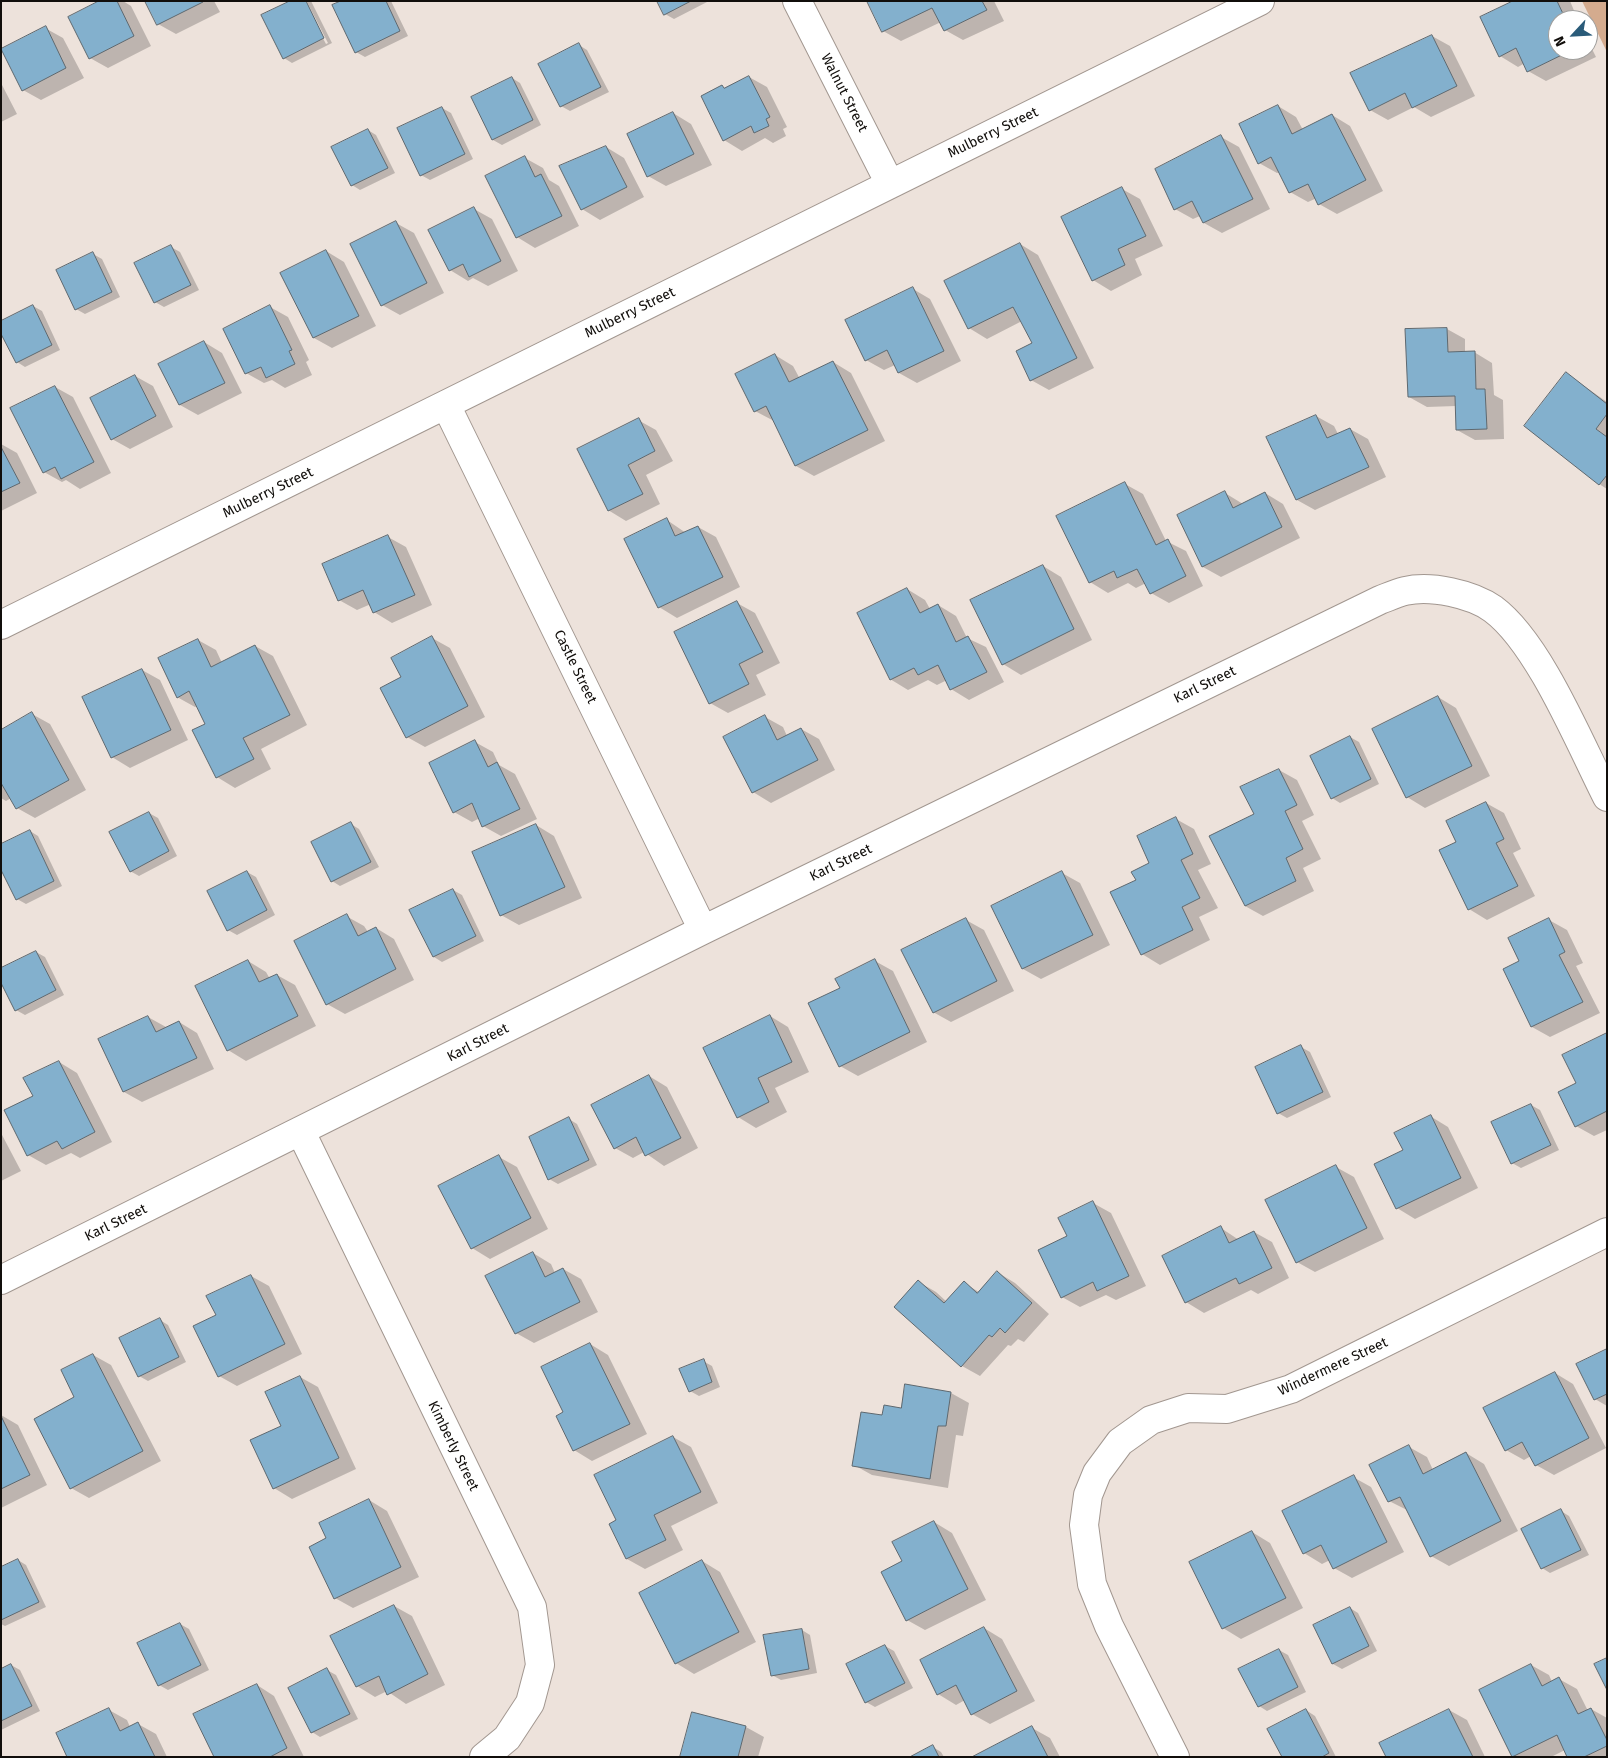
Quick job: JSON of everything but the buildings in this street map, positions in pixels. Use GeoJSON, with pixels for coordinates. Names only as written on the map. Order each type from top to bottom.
{"type":"FeatureCollection","features":[{"type":"Feature","properties":{"kind":"street","name":"Walnut Street"},"geometry":{"type":"LineString","coordinates":[[797,1],[890,184]]}},
{"type":"Feature","properties":{"kind":"street","name":"Mulberry Street"},"geometry":{"type":"LineString","coordinates":[[1,625],[1260,1]]}},
{"type":"Feature","properties":{"kind":"street","name":"Castle Street"},"geometry":{"type":"LineString","coordinates":[[446,405],[703,930]]}},
{"type":"Feature","properties":{"kind":"street","name":"Karl Street"},"geometry":{"type":"LineString","coordinates":[[1,1280],[703,930],[1380,600],[1406,591],[1431,590],[1455,594],[1476,600],[1494,609],[1524,641],[1554,691],[1607,797]]}},
{"type":"Feature","properties":{"kind":"street","name":"Kimberly Street"},"geometry":{"type":"LineString","coordinates":[[301,1132],[532,1607],[540,1665],[530,1703],[507,1738],[484,1757]]}},
{"type":"Feature","properties":{"kind":"street","name":"Windermere Street"},"geometry":{"type":"LineString","coordinates":[[1175,1757],[1109,1626],[1092,1584],[1084,1526],[1088,1495],[1097,1473],[1120,1442],[1151,1420],[1188,1408],[1227,1409],[1291,1389],[1607,1232]]}},
{"type":"Feature","properties":{"kind":"shaded area"},"geometry":{"type":"Polygon","coordinates":[[[1582,1],[1607,1],[1607,52],[1598,34],[1598,10],[1586,10],[1582,1]]]}}]}
